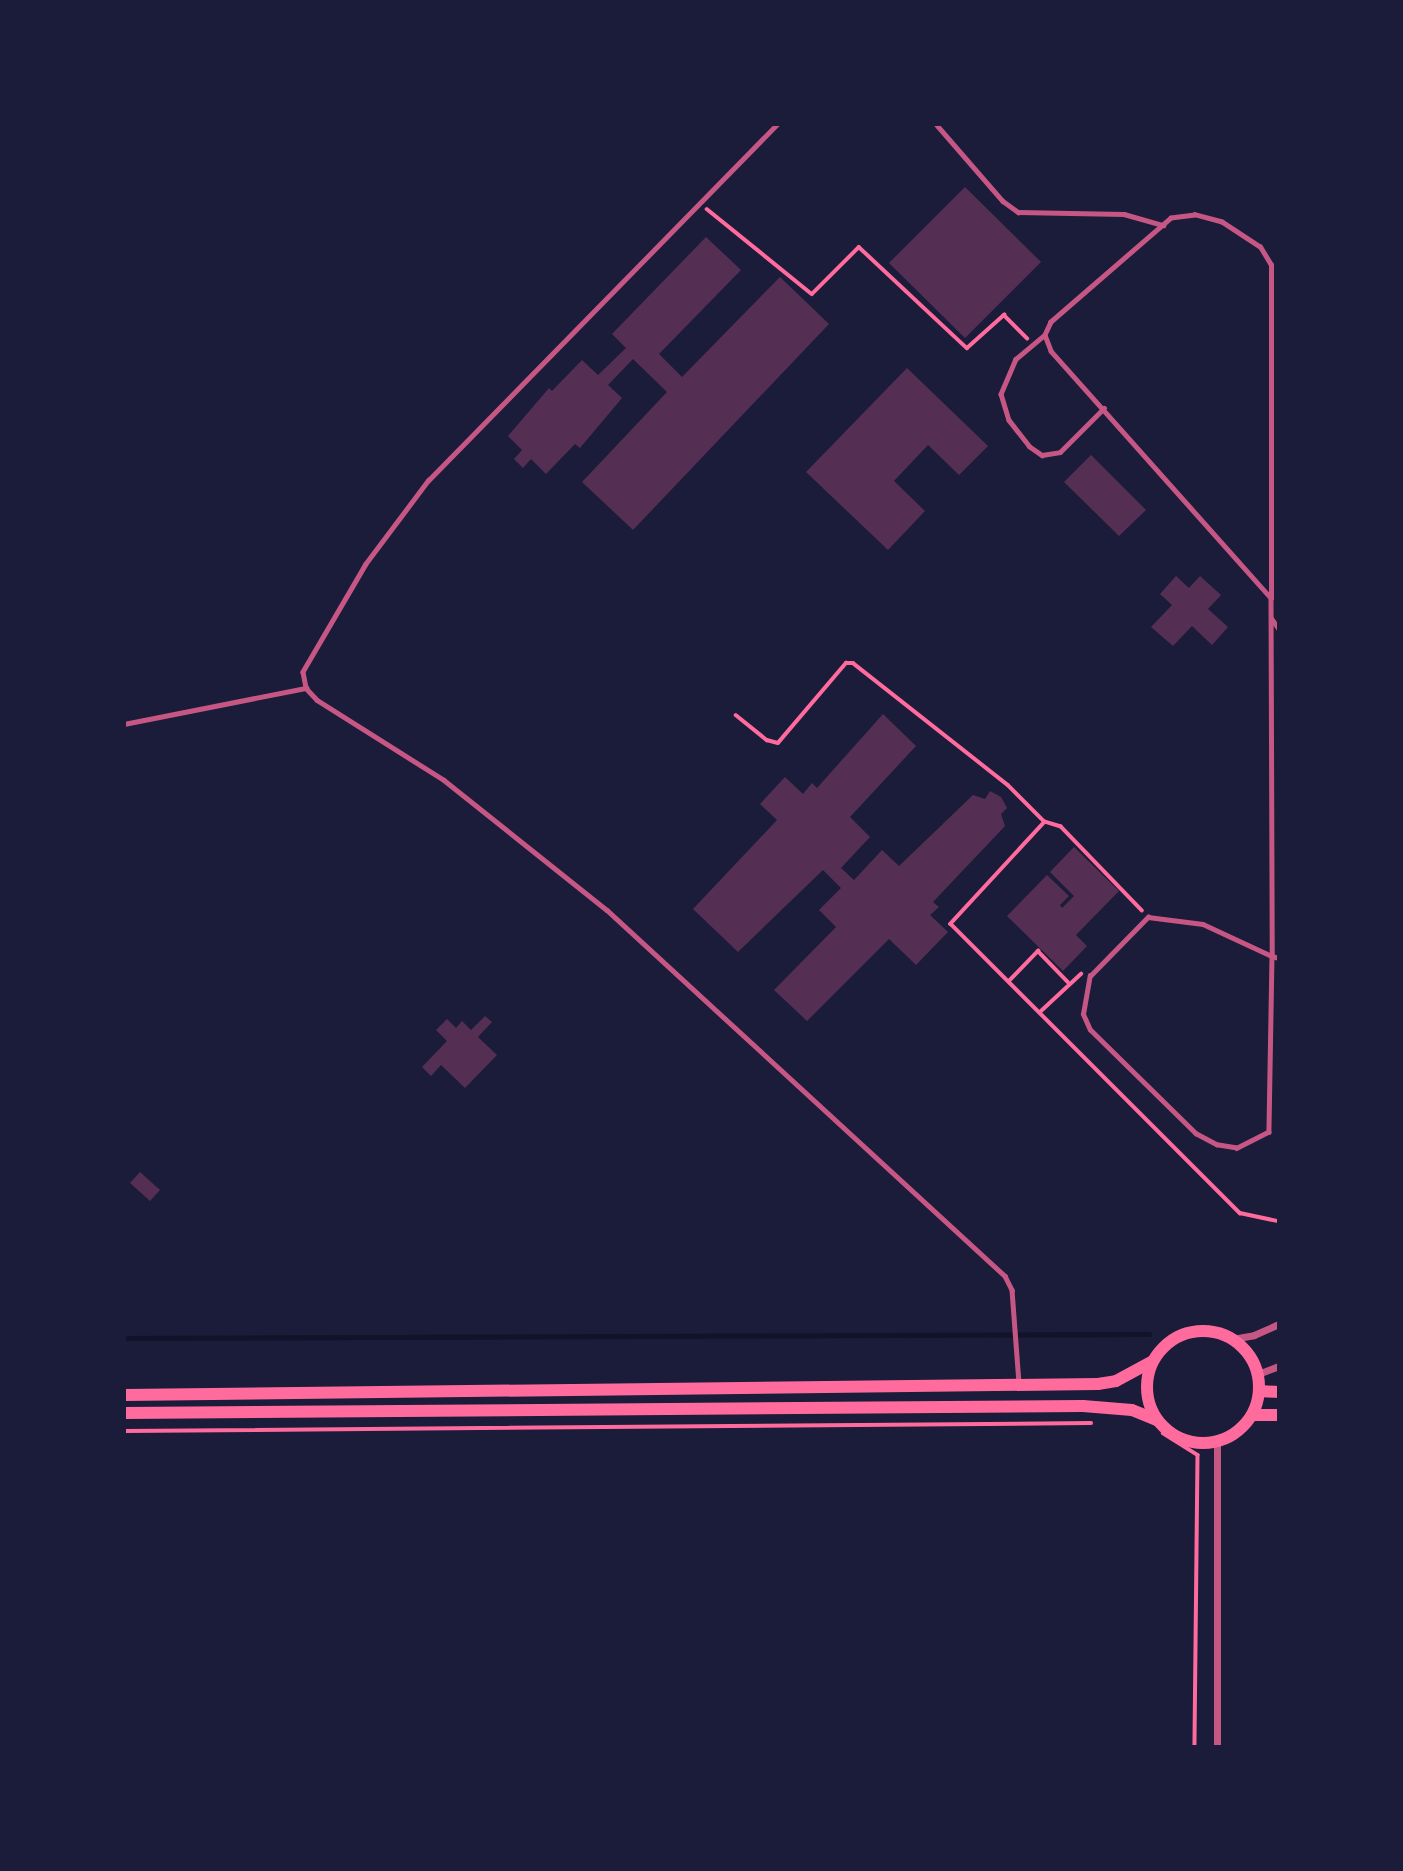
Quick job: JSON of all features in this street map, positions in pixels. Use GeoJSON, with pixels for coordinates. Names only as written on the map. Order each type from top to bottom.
{"type":"FeatureCollection","features":[{"type":"Feature","properties":{"kind":"main road"},"geometry":{"type":"LineString","coordinates":[[124,1413],[1083,1406],[1132,1410],[1157,1424],[1184,1439],[1217,1441],[1231,1436],[1252,1415],[1259,1391],[1258,1374],[1253,1360],[1232,1339],[1197,1331],[1164,1346],[1153,1361],[1147,1391],[1157,1424]]}},
{"type":"Feature","properties":{"kind":"main road"},"geometry":{"type":"LineString","coordinates":[[124,1395],[1098,1384],[1116,1381],[1153,1361]]}},
{"type":"Feature","properties":{"kind":"main road"},"geometry":{"type":"LineString","coordinates":[[1259,1391],[1279,1392]]}},
{"type":"Feature","properties":{"kind":"main road"},"geometry":{"type":"LineString","coordinates":[[1252,1415],[1279,1415]]}},
{"type":"Feature","properties":{"kind":"street"},"geometry":{"type":"LineString","coordinates":[[1232,1339],[1254,1335],[1279,1324]]}},
{"type":"Feature","properties":{"kind":"street"},"geometry":{"type":"LineString","coordinates":[[1258,1374],[1279,1366]]}},
{"type":"Feature","properties":{"kind":"street"},"geometry":{"type":"LineString","coordinates":[[1217,1441],[1217,1747]]}},
{"type":"Feature","properties":{"kind":"lane"},"geometry":{"type":"LineString","coordinates":[[778,124],[702,205],[429,480],[366,564],[308,658],[303,672],[306,688],[317,700],[444,780],[607,910],[1005,1276],[1012,1290],[1019,1386]]}},
{"type":"Feature","properties":{"kind":"lane"},"geometry":{"type":"LineString","coordinates":[[936,124],[1003,201],[1018,212],[1124,214],[1163,225]]}},
{"type":"Feature","properties":{"kind":"lane"},"geometry":{"type":"LineString","coordinates":[[1104,408],[1060,452],[1042,455],[1029,446],[1009,420],[1002,394],[1016,359],[1045,335],[1051,322],[1171,218],[1195,215],[1222,222],[1260,247],[1271,265],[1272,956],[1269,1132],[1237,1148],[1217,1145],[1196,1134],[1090,1030],[1082,1000],[1090,976],[1148,917],[1203,924],[1272,956],[1279,958]]}},
{"type":"Feature","properties":{"kind":"lane"},"geometry":{"type":"LineString","coordinates":[[1045,335],[1051,351],[1271,598]]}},
{"type":"Feature","properties":{"kind":"lane"},"geometry":{"type":"LineString","coordinates":[[1272,619],[1279,629]]}},
{"type":"Feature","properties":{"kind":"lane"},"geometry":{"type":"LineString","coordinates":[[124,723],[306,688]]}},
{"type":"Feature","properties":{"kind":"path"},"geometry":{"type":"LineString","coordinates":[[702,205],[812,294],[859,247],[967,348],[1004,315],[1033,345]]}},
{"type":"Feature","properties":{"kind":"path"},"geometry":{"type":"LineString","coordinates":[[736,715],[767,740],[778,743],[846,663],[853,663],[1008,785],[1045,822]]}},
{"type":"Feature","properties":{"kind":"path"},"geometry":{"type":"LineString","coordinates":[[1061,827],[1148,917]]}},
{"type":"Feature","properties":{"kind":"path"},"geometry":{"type":"LineString","coordinates":[[1009,981],[1038,951],[1068,982]]}},
{"type":"Feature","properties":{"kind":"path"},"geometry":{"type":"LineString","coordinates":[[1040,1012],[1078,973],[1090,976]]}},
{"type":"Feature","properties":{"kind":"path"},"geometry":{"type":"LineString","coordinates":[[124,1431],[1097,1423]]}},
{"type":"Feature","properties":{"kind":"path"},"geometry":{"type":"LineString","coordinates":[[1157,1424],[1198,1455],[1195,1747]]}},
{"type":"Feature","properties":{"kind":"building"},"geometry":{"type":"Polygon","coordinates":[[[965,187],[1041,262],[965,338],[889,263],[965,187]]]}},
{"type":"Feature","properties":{"kind":"building"},"geometry":{"type":"Polygon","coordinates":[[[706,237],[741,270],[659,354],[682,377],[780,277],[829,324],[633,530],[582,482],[667,392],[633,359],[608,385],[622,398],[580,448],[575,444],[546,474],[531,459],[523,468],[514,459],[522,450],[508,436],[549,388],[552,391],[582,360],[598,375],[626,348],[612,334],[706,237]]]}},
{"type":"Feature","properties":{"kind":"building"},"geometry":{"type":"Polygon","coordinates":[[[907,368],[988,446],[959,475],[928,445],[894,481],[925,511],[888,550],[806,472],[907,368]]]}},
{"type":"Feature","properties":{"kind":"building"},"geometry":{"type":"Polygon","coordinates":[[[1091,455],[1146,510],[1119,536],[1064,482],[1091,455]]]}},
{"type":"Feature","properties":{"kind":"building"},"geometry":{"type":"Polygon","coordinates":[[[1176,576],[1189,588],[1200,576],[1221,595],[1208,609],[1228,627],[1212,645],[1192,626],[1173,646],[1151,627],[1172,605],[1160,594],[1176,576]]]}},
{"type":"Feature","properties":{"kind":"building"},"geometry":{"type":"Polygon","coordinates":[[[883,714],[916,746],[850,817],[870,837],[841,868],[854,880],[882,850],[899,866],[973,795],[985,799],[990,791],[1001,797],[1007,808],[1001,814],[1005,826],[933,902],[939,907],[930,915],[948,932],[916,965],[889,939],[807,1021],[774,990],[836,927],[819,910],[841,888],[823,870],[738,952],[693,909],[777,820],[760,804],[785,777],[803,794],[812,783],[817,788],[883,714]]]}},
{"type":"Feature","properties":{"kind":"building"},"geometry":{"type":"Polygon","coordinates":[[[1074,847],[1119,891],[1076,935],[1087,946],[1063,971],[1007,916],[1047,875],[1069,896],[1060,905],[1062,908],[1074,896],[1050,872],[1074,847]]]}},
{"type":"Feature","properties":{"kind":"building"},"geometry":{"type":"Polygon","coordinates":[[[485,1016],[492,1022],[478,1037],[497,1055],[465,1088],[441,1065],[431,1076],[422,1067],[447,1041],[436,1030],[447,1019],[456,1028],[462,1021],[471,1030],[485,1016]]]}},
{"type":"Feature","properties":{"kind":"building"},"geometry":{"type":"Polygon","coordinates":[[[140,1172],[160,1190],[150,1201],[130,1183],[140,1172]]]}},
{"type":"Feature","properties":{"kind":"waterway"},"geometry":{"type":"LineString","coordinates":[[124,1338],[1149,1334]]}}]}
